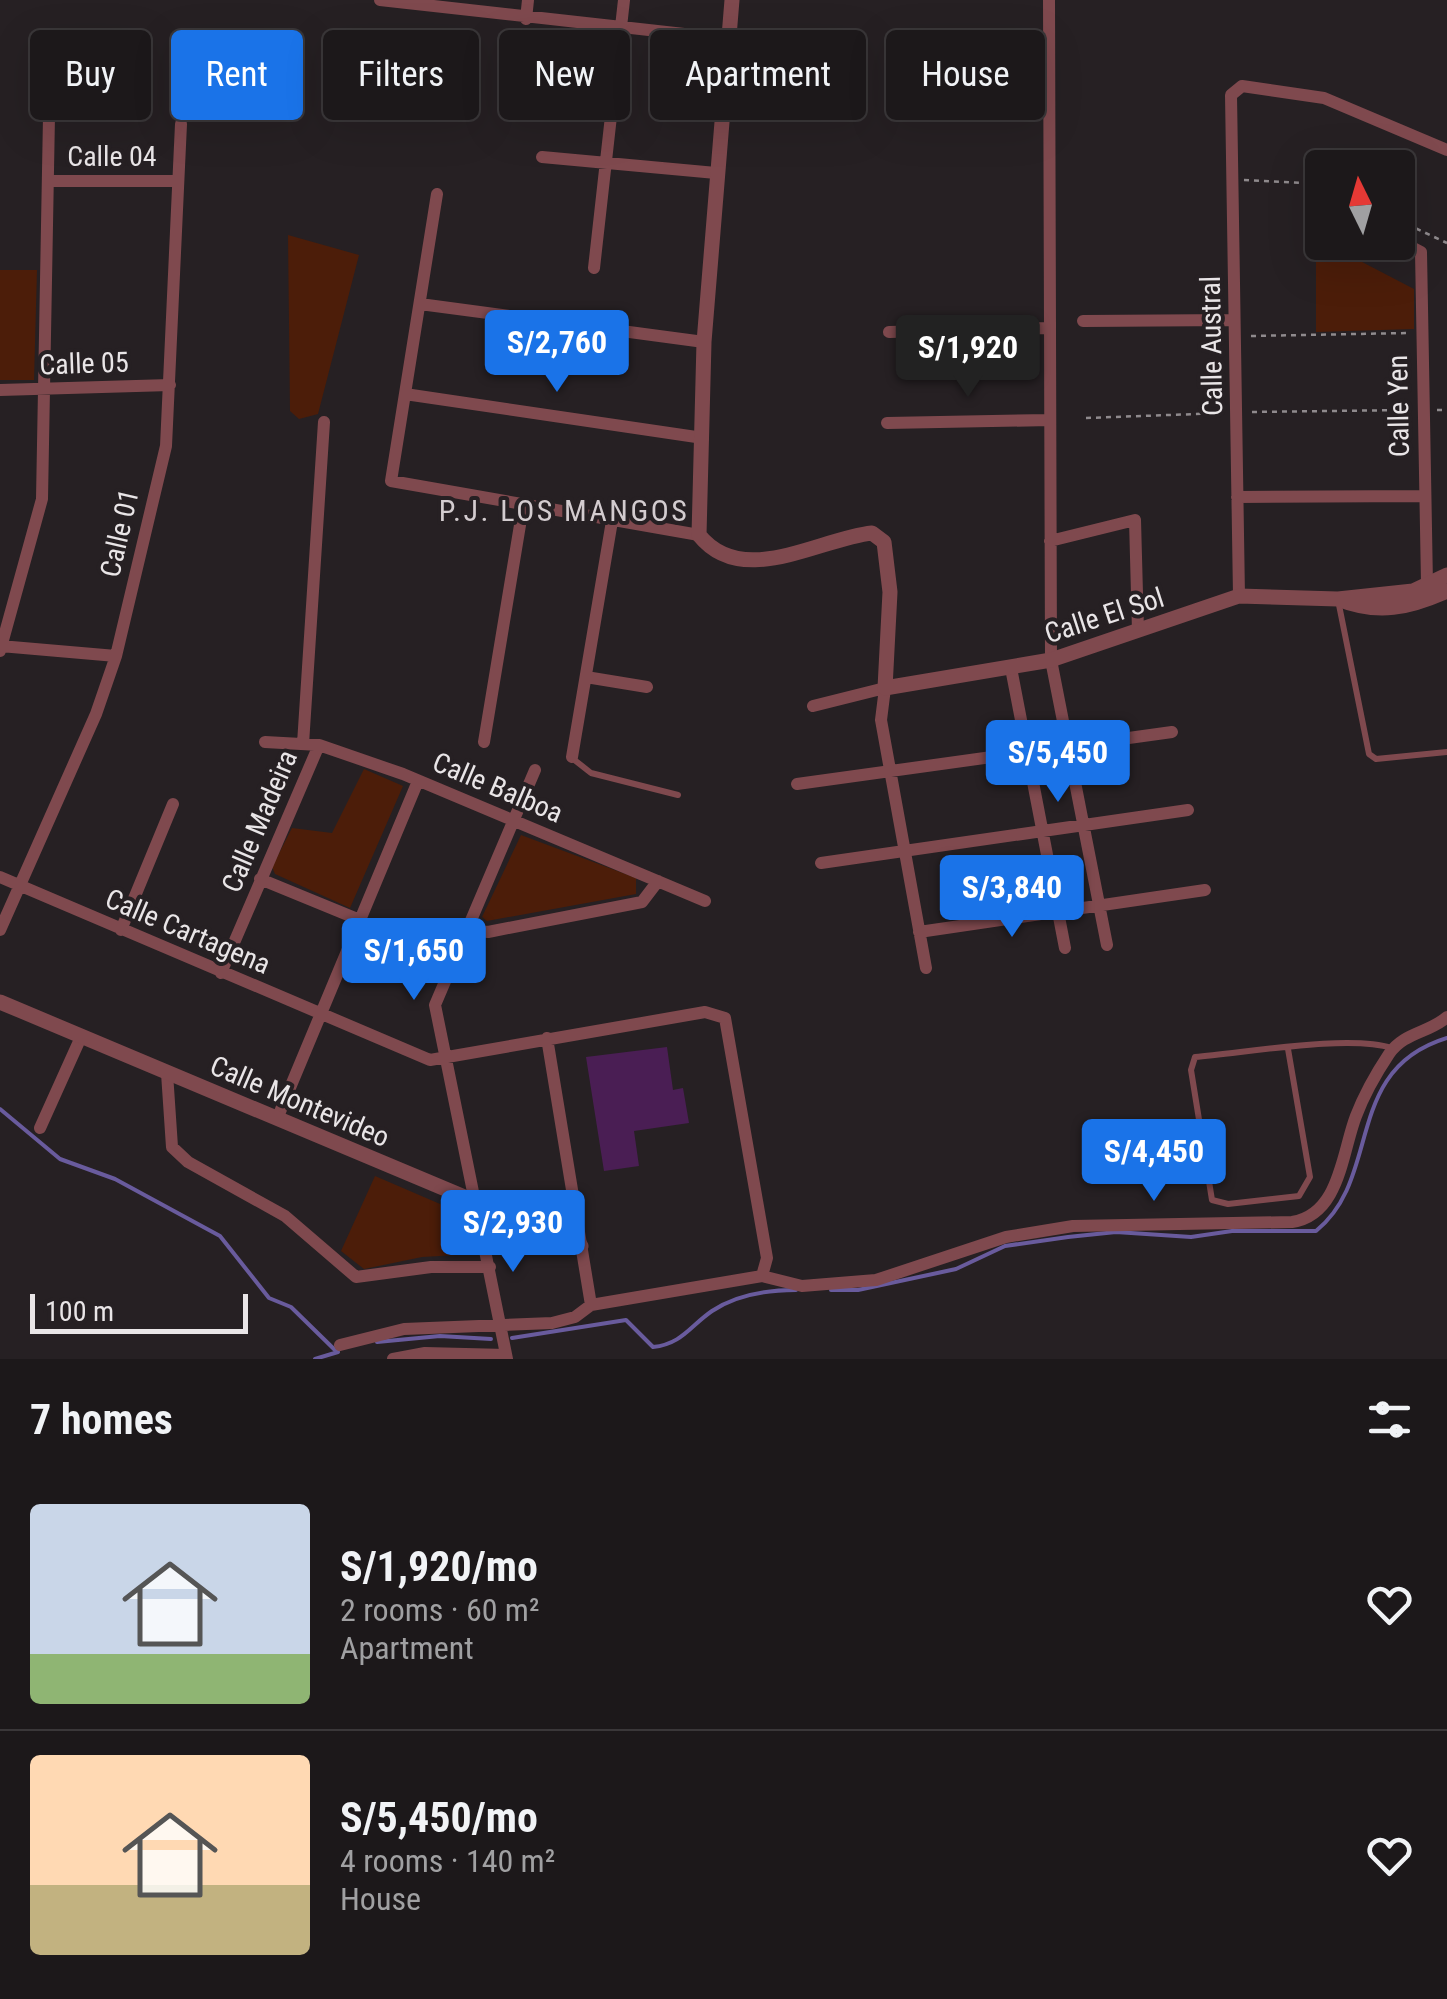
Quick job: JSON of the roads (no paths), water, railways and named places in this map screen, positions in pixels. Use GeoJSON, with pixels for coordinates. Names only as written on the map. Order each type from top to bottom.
{"type":"FeatureCollection","features":[{"type":"Feature","properties":{"kind":"street"},"geometry":{"type":"LineString","coordinates":[[380,0],[650,31]]}},
{"type":"Feature","properties":{"kind":"street"},"geometry":{"type":"LineString","coordinates":[[526,19],[528,0]]}},
{"type":"Feature","properties":{"kind":"street"},"geometry":{"type":"LineString","coordinates":[[594,268],[602,163],[624,0]]}},
{"type":"Feature","properties":{"kind":"street"},"geometry":{"type":"LineString","coordinates":[[730,30],[732,0]]}},
{"type":"Feature","properties":{"kind":"street"},"geometry":{"type":"LineString","coordinates":[[1048,0],[1051,660],[1107,945]]}},
{"type":"Feature","properties":{"kind":"street","name":"Calle Austral"},"geometry":{"type":"LineString","coordinates":[[1238,596],[1232,95],[1242,86],[1324,98],[1447,150]]}},
{"type":"Feature","properties":{"kind":"street"},"geometry":{"type":"LineString","coordinates":[[49,120],[42,499],[1,648],[116,656]]}},
{"type":"Feature","properties":{"kind":"street"},"geometry":{"type":"LineString","coordinates":[[699,535],[704,342],[721,120]]}},
{"type":"Feature","properties":{"kind":"street","name":"Calle 01"},"geometry":{"type":"LineString","coordinates":[[0,930],[116,656],[166,446],[181,124]]}},
{"type":"Feature","properties":{"kind":"street"},"geometry":{"type":"LineString","coordinates":[[542,157],[716,173]]}},
{"type":"Feature","properties":{"kind":"street","name":"Calle 04"},"geometry":{"type":"LineString","coordinates":[[48,181],[178,181]]}},
{"type":"Feature","properties":{"kind":"street"},"geometry":{"type":"LineString","coordinates":[[438,194],[391,481],[699,535],[722,556],[795,556],[872,533],[884,542],[890,592],[881,720],[926,968]]}},
{"type":"Feature","properties":{"kind":"street","name":"Calle Yen"},"geometry":{"type":"LineString","coordinates":[[1415,249],[1420,252],[1427,584]]}},
{"type":"Feature","properties":{"kind":"street"},"geometry":{"type":"LineString","coordinates":[[420,304],[704,342]]}},
{"type":"Feature","properties":{"kind":"street"},"geometry":{"type":"LineString","coordinates":[[1083,321],[1234,320]]}},
{"type":"Feature","properties":{"kind":"street"},"geometry":{"type":"LineString","coordinates":[[890,332],[1050,328]]}},
{"type":"Feature","properties":{"kind":"street","name":"Calle 05"},"geometry":{"type":"LineString","coordinates":[[0,390],[170,385]]}},
{"type":"Feature","properties":{"kind":"street"},"geometry":{"type":"LineString","coordinates":[[405,394],[703,438]]}},
{"type":"Feature","properties":{"kind":"street"},"geometry":{"type":"LineString","coordinates":[[887,423],[1050,420]]}},
{"type":"Feature","properties":{"kind":"street"},"geometry":{"type":"LineString","coordinates":[[303,744],[324,422]]}},
{"type":"Feature","properties":{"kind":"street"},"geometry":{"type":"LineString","coordinates":[[1236,497],[1425,496]]}},
{"type":"Feature","properties":{"kind":"street"},"geometry":{"type":"LineString","coordinates":[[484,742],[523,507]]}},
{"type":"Feature","properties":{"kind":"street"},"geometry":{"type":"LineString","coordinates":[[1050,542],[1135,520],[1138,631]]}},
{"type":"Feature","properties":{"kind":"street"},"geometry":{"type":"LineString","coordinates":[[572,757],[612,521]]}},
{"type":"Feature","properties":{"kind":"street"},"geometry":{"type":"LineString","coordinates":[[1338,599],[1413,591],[1447,575]]}},
{"type":"Feature","properties":{"kind":"street"},"geometry":{"type":"LineString","coordinates":[[1338,599],[1363,609],[1393,609],[1416,606],[1447,592]]}},
{"type":"Feature","properties":{"kind":"street","name":"Calle El Sol"},"geometry":{"type":"LineString","coordinates":[[885,688],[1051,660],[1238,596],[1338,599]]}},
{"type":"Feature","properties":{"kind":"street"},"geometry":{"type":"LineString","coordinates":[[1011,668],[1065,948]]}},
{"type":"Feature","properties":{"kind":"street"},"geometry":{"type":"LineString","coordinates":[[586,678],[647,687]]}},
{"type":"Feature","properties":{"kind":"street"},"geometry":{"type":"LineString","coordinates":[[813,706],[885,688]]}},
{"type":"Feature","properties":{"kind":"street"},"geometry":{"type":"LineString","coordinates":[[797,784],[1172,732]]}},
{"type":"Feature","properties":{"kind":"street","name":"Calle Balboa"},"geometry":{"type":"LineString","coordinates":[[265,742],[319,745],[418,780],[705,901]]}},
{"type":"Feature","properties":{"kind":"street","name":"Calle Madeira"},"geometry":{"type":"LineString","coordinates":[[221,973],[319,745]]}},
{"type":"Feature","properties":{"kind":"street"},"geometry":{"type":"LineString","coordinates":[[393,1359],[425,1352],[507,1357],[435,1005],[535,770]]}},
{"type":"Feature","properties":{"kind":"street"},"geometry":{"type":"LineString","coordinates":[[277,1119],[418,780]]}},
{"type":"Feature","properties":{"kind":"street"},"geometry":{"type":"LineString","coordinates":[[122,930],[173,804]]}},
{"type":"Feature","properties":{"kind":"street"},"geometry":{"type":"LineString","coordinates":[[822,863],[1188,810]]}},
{"type":"Feature","properties":{"kind":"street","name":"Calle Cartagena"},"geometry":{"type":"LineString","coordinates":[[0,877],[430,1060],[705,1012],[722,1015],[729,1026],[767,1258],[760,1278]]}},
{"type":"Feature","properties":{"kind":"street"},"geometry":{"type":"LineString","coordinates":[[260,879],[360,920]]}},
{"type":"Feature","properties":{"kind":"street"},"geometry":{"type":"LineString","coordinates":[[468,930],[488,932],[642,902],[658,881]]}},
{"type":"Feature","properties":{"kind":"street"},"geometry":{"type":"LineString","coordinates":[[919,932],[1206,890]]}},
{"type":"Feature","properties":{"kind":"street","name":"Calle Montevideo"},"geometry":{"type":"LineString","coordinates":[[0,1002],[582,1246]]}},
{"type":"Feature","properties":{"kind":"street"},"geometry":{"type":"LineString","coordinates":[[340,1345],[404,1329],[502,1328],[575,1317],[591,1305],[760,1278],[802,1286],[876,1280],[1006,1237],[1058,1228],[1292,1222],[1310,1217],[1327,1200],[1356,1115],[1393,1048],[1447,1017]]}},
{"type":"Feature","properties":{"kind":"street"},"geometry":{"type":"LineString","coordinates":[[40,1128],[81,1037]]}},
{"type":"Feature","properties":{"kind":"street"},"geometry":{"type":"LineString","coordinates":[[547,1038],[591,1305]]}},
{"type":"Feature","properties":{"kind":"street"},"geometry":{"type":"LineString","coordinates":[[167,1074],[172,1146],[188,1162],[285,1216],[356,1277],[431,1267],[490,1266]]}},
{"type":"Feature","properties":{"kind":"lane"},"geometry":{"type":"LineString","coordinates":[[1338,599],[1369,754],[1376,759],[1447,752]]}},
{"type":"Feature","properties":{"kind":"lane"},"geometry":{"type":"LineString","coordinates":[[572,757],[591,773],[678,795]]}},
{"type":"Feature","properties":{"kind":"lane"},"geometry":{"type":"LineString","coordinates":[[1288,1049],[1310,1177],[1299,1196],[1228,1204],[1212,1200],[1191,1070],[1195,1056],[1374,1042],[1393,1048]]}},
{"type":"Feature","properties":{"kind":"waterway"},"geometry":{"type":"LineString","coordinates":[[831,1290],[858,1290],[956,1269],[1005,1246],[1068,1237],[1116,1232],[1191,1237],[1232,1231],[1316,1231],[1337,1209],[1350,1183],[1377,1099],[1392,1074],[1414,1053],[1447,1038]]}},
{"type":"Feature","properties":{"kind":"waterway"},"geometry":{"type":"LineString","coordinates":[[0,1109],[60,1159],[115,1179],[220,1236],[269,1298],[291,1307],[337,1352]]}},
{"type":"Feature","properties":{"kind":"waterway"},"geometry":{"type":"LineString","coordinates":[[512,1338],[626,1320],[653,1347],[679,1338],[712,1311],[742,1297],[796,1290]]}},
{"type":"Feature","properties":{"kind":"waterway"},"geometry":{"type":"LineString","coordinates":[[377,1342],[440,1336],[491,1339]]}},
{"type":"Feature","properties":{"kind":"waterway"},"geometry":{"type":"LineString","coordinates":[[315,1359],[338,1352]]}},
{"type":"Feature","properties":{"kind":"district","name":"P.J. LOS MANGOS"},"geometry":{"type":"Point","coordinates":[564,511]}}]}
